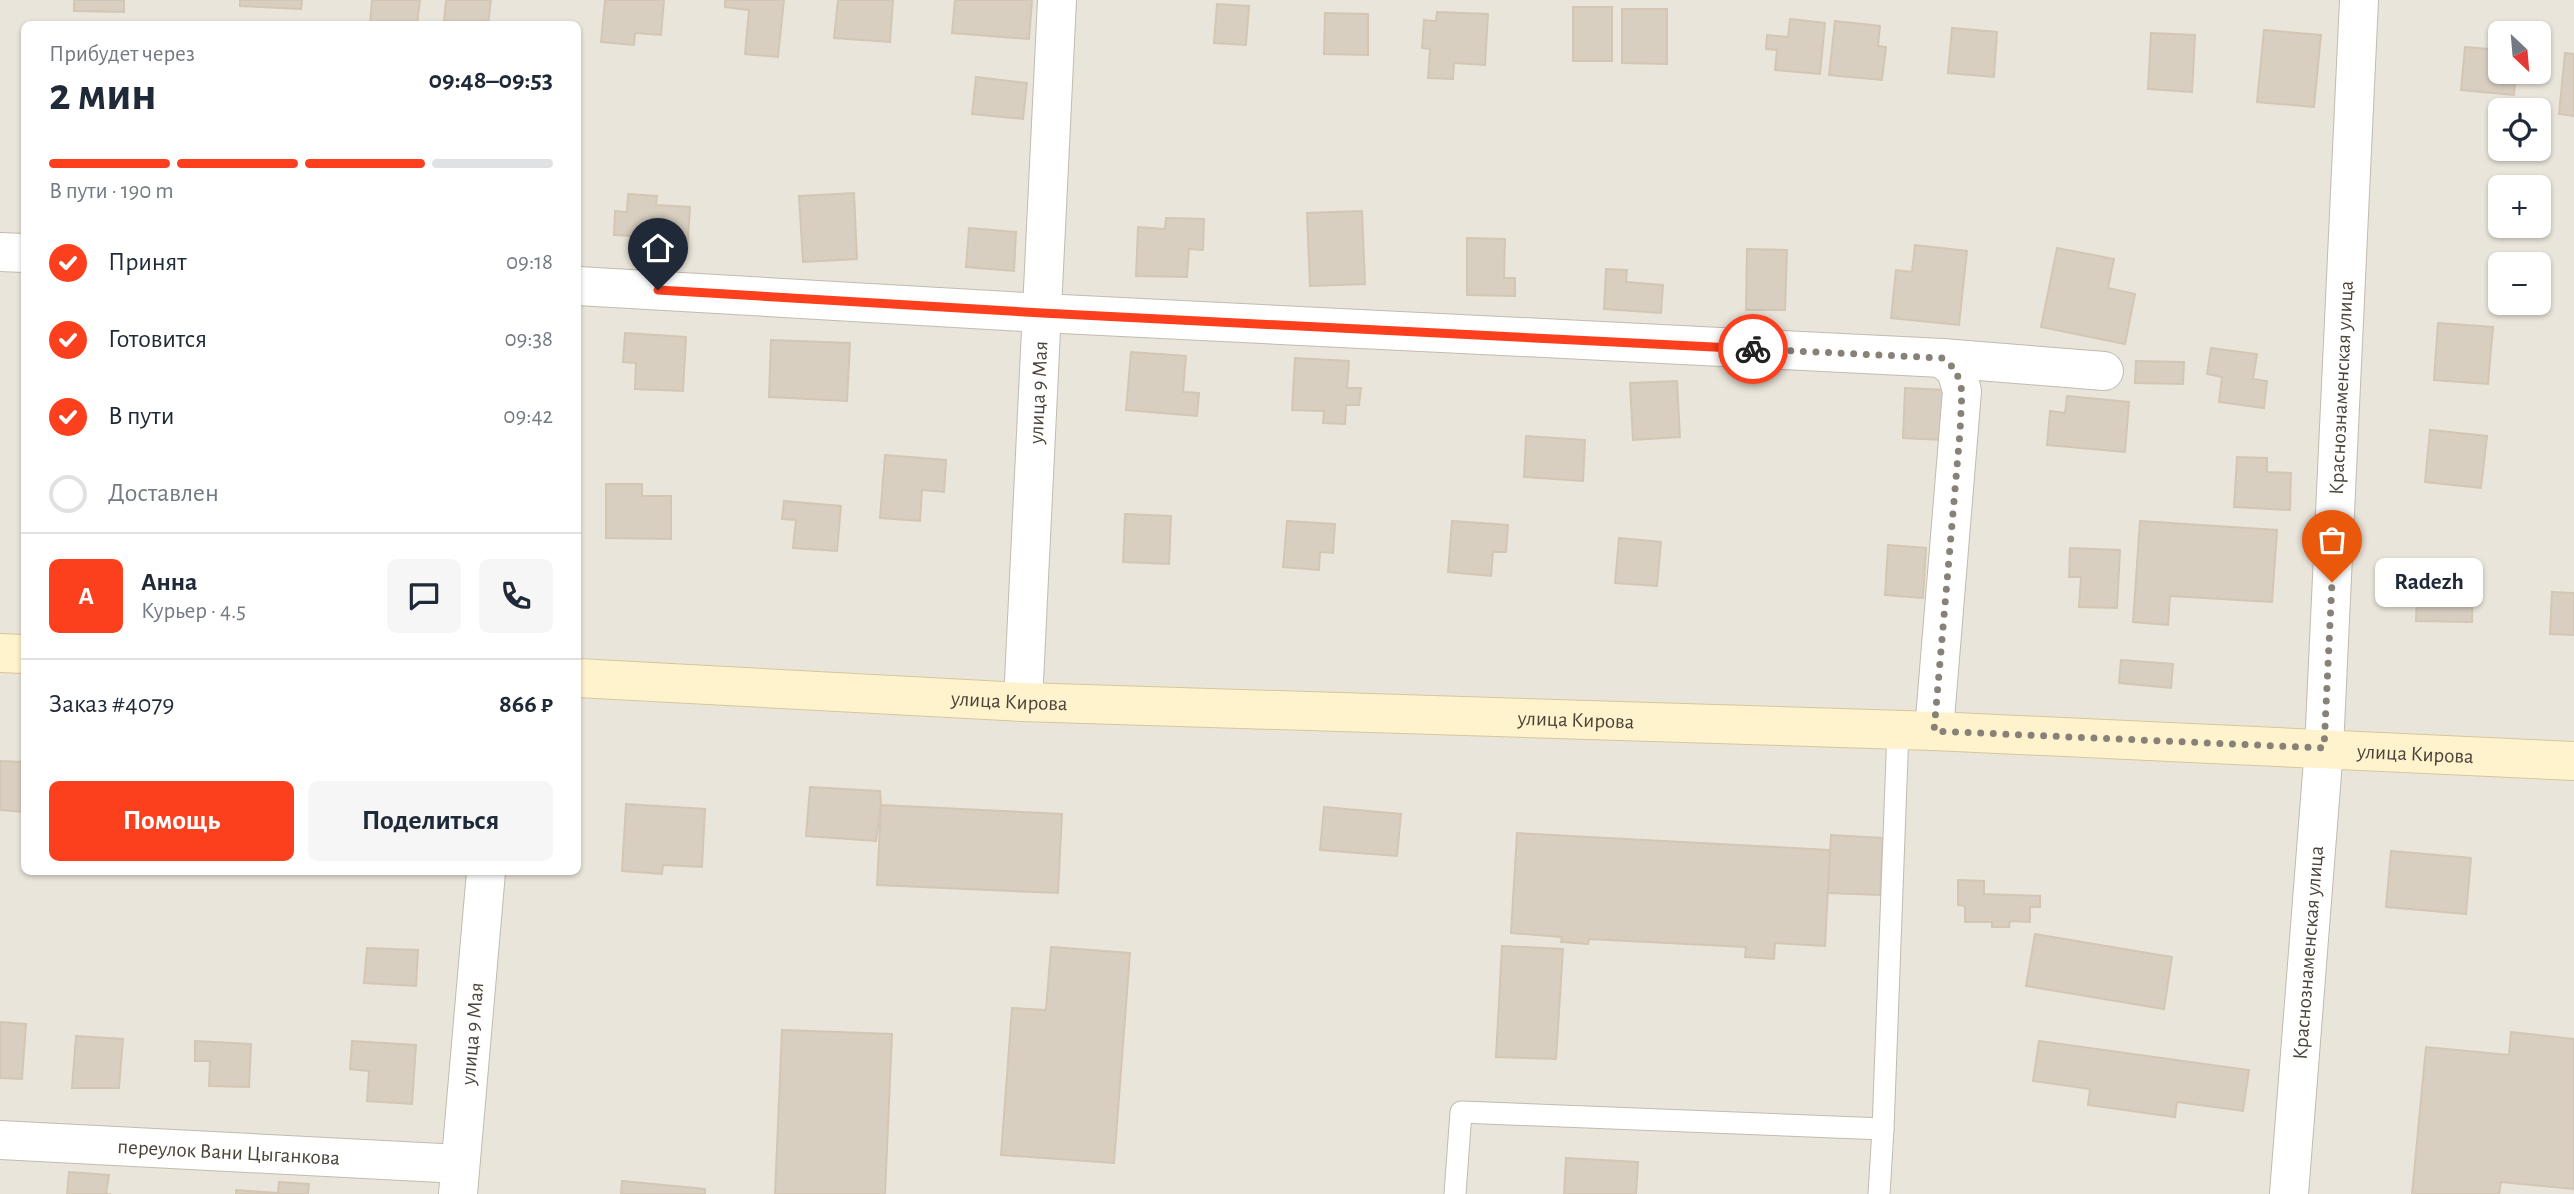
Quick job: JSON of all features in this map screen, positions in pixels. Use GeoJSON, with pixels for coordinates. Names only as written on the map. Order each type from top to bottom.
{"type":"FeatureCollection","features":[{"type":"Feature","properties":{"kind":"street","name":"улица 9 Мая"},"geometry":{"type":"LineString","coordinates":[[1023,702],[1057,0]]}},
{"type":"Feature","properties":{"kind":"street","name":"Краснознаменская улица"},"geometry":{"type":"LineString","coordinates":[[2290,1194],[2324,748],[2359,0]]}},
{"type":"Feature","properties":{"kind":"street"},"geometry":{"type":"LineString","coordinates":[[0,252],[21,253]]}},
{"type":"Feature","properties":{"kind":"street"},"geometry":{"type":"LineString","coordinates":[[581,286],[1042,313],[1942,358],[2104,371]]}},
{"type":"Feature","properties":{"kind":"street"},"geometry":{"type":"LineString","coordinates":[[1916,731],[1962,391],[1956,370],[1942,358]]}},
{"type":"Feature","properties":{"kind":"street"},"geometry":{"type":"LineString","coordinates":[[0,653],[21,654]]}},
{"type":"Feature","properties":{"kind":"street","name":"улица Кирова"},"geometry":{"type":"LineString","coordinates":[[581,678],[1023,702],[1916,731],[2574,761]]}},
{"type":"Feature","properties":{"kind":"street","name":"улица 9 Мая"},"geometry":{"type":"LineString","coordinates":[[459,1179],[486,875]]}},
{"type":"Feature","properties":{"kind":"street","name":"переулок Вани Цыганкова"},"geometry":{"type":"LineString","coordinates":[[0,1140],[459,1179]]}},
{"type":"Feature","properties":{"kind":"lane"},"geometry":{"type":"LineString","coordinates":[[1879,1194],[1916,731]]}},
{"type":"Feature","properties":{"kind":"lane"},"geometry":{"type":"LineString","coordinates":[[1455,1194],[1461,1112],[1883,1129]]}},
{"type":"Feature","properties":{"kind":"shaded area"},"geometry":{"type":"Polygon","coordinates":[[[0,0],[2574,0],[2574,1194],[0,1194],[0,0]]]}},
{"type":"Feature","properties":{"kind":"building"},"geometry":{"type":"Polygon","coordinates":[[[74,0],[124,0],[124,12],[74,11],[74,0]]]}},
{"type":"Feature","properties":{"kind":"building"},"geometry":{"type":"Polygon","coordinates":[[[240,0],[302,0],[301,9],[240,6],[240,0]]]}},
{"type":"Feature","properties":{"kind":"building"},"geometry":{"type":"Polygon","coordinates":[[[372,0],[420,0],[417,21],[370,21],[372,0]]]}},
{"type":"Feature","properties":{"kind":"building"},"geometry":{"type":"Polygon","coordinates":[[[446,0],[491,0],[488,21],[444,21],[446,0]]]}},
{"type":"Feature","properties":{"kind":"building"},"geometry":{"type":"Polygon","coordinates":[[[605,0],[664,0],[661,35],[635,33],[634,45],[601,42],[605,0]]]}},
{"type":"Feature","properties":{"kind":"building"},"geometry":{"type":"Polygon","coordinates":[[[725,0],[784,0],[778,57],[745,54],[749,10],[725,7],[725,0]]]}},
{"type":"Feature","properties":{"kind":"building"},"geometry":{"type":"Polygon","coordinates":[[[838,0],[893,0],[890,42],[834,38],[838,0]]]}},
{"type":"Feature","properties":{"kind":"building"},"geometry":{"type":"Polygon","coordinates":[[[955,0],[1032,0],[1029,39],[952,33],[955,0]]]}},
{"type":"Feature","properties":{"kind":"building"},"geometry":{"type":"Polygon","coordinates":[[[1217,4],[1249,6],[1246,45],[1214,43],[1217,4]]]}},
{"type":"Feature","properties":{"kind":"building"},"geometry":{"type":"Polygon","coordinates":[[[1573,7],[1612,7],[1612,61],[1573,61],[1573,7]]]}},
{"type":"Feature","properties":{"kind":"building"},"geometry":{"type":"Polygon","coordinates":[[[1622,9],[1667,9],[1667,64],[1622,63],[1622,9]]]}},
{"type":"Feature","properties":{"kind":"building"},"geometry":{"type":"Polygon","coordinates":[[[1437,12],[1488,14],[1485,65],[1454,63],[1453,79],[1428,78],[1430,49],[1422,48],[1424,20],[1436,21],[1437,12]]]}},
{"type":"Feature","properties":{"kind":"building"},"geometry":{"type":"Polygon","coordinates":[[[1325,13],[1368,14],[1368,55],[1324,54],[1325,13]]]}},
{"type":"Feature","properties":{"kind":"building"},"geometry":{"type":"Polygon","coordinates":[[[1790,19],[1825,23],[1820,74],[1775,70],[1777,50],[1766,49],[1767,35],[1788,37],[1790,19]]]}},
{"type":"Feature","properties":{"kind":"building"},"geometry":{"type":"Polygon","coordinates":[[[1835,21],[1880,26],[1878,46],[1886,47],[1882,80],[1829,75],[1835,21]]]}},
{"type":"Feature","properties":{"kind":"building"},"geometry":{"type":"Polygon","coordinates":[[[1952,28],[1997,32],[1994,77],[1948,73],[1952,28]]]}},
{"type":"Feature","properties":{"kind":"building"},"geometry":{"type":"Polygon","coordinates":[[[2264,30],[2321,35],[2314,107],[2257,102],[2264,30]]]}},
{"type":"Feature","properties":{"kind":"building"},"geometry":{"type":"Polygon","coordinates":[[[2151,33],[2195,35],[2192,92],[2148,89],[2151,33]]]}},
{"type":"Feature","properties":{"kind":"building"},"geometry":{"type":"Polygon","coordinates":[[[2465,47],[2488,49],[2488,84],[2515,84],[2514,95],[2461,90],[2465,47]]]}},
{"type":"Feature","properties":{"kind":"building"},"geometry":{"type":"Polygon","coordinates":[[[2565,53],[2574,54],[2574,116],[2559,114],[2565,53]]]}},
{"type":"Feature","properties":{"kind":"building"},"geometry":{"type":"Polygon","coordinates":[[[976,77],[1027,83],[1023,119],[972,114],[976,77]]]}},
{"type":"Feature","properties":{"kind":"building"},"geometry":{"type":"Polygon","coordinates":[[[854,193],[857,259],[803,262],[799,196],[854,193]]]}},
{"type":"Feature","properties":{"kind":"building"},"geometry":{"type":"Polygon","coordinates":[[[628,194],[657,196],[656,205],[690,207],[687,254],[631,251],[632,236],[614,235],[615,211],[627,212],[628,194]]]}},
{"type":"Feature","properties":{"kind":"building"},"geometry":{"type":"Polygon","coordinates":[[[1362,211],[1365,284],[1310,286],[1307,213],[1362,211]]]}},
{"type":"Feature","properties":{"kind":"building"},"geometry":{"type":"Polygon","coordinates":[[[1166,218],[1204,219],[1203,250],[1189,249],[1187,277],[1136,276],[1138,227],[1165,229],[1166,218]]]}},
{"type":"Feature","properties":{"kind":"building"},"geometry":{"type":"Polygon","coordinates":[[[969,228],[1016,232],[1014,271],[966,267],[969,228]]]}},
{"type":"Feature","properties":{"kind":"building"},"geometry":{"type":"Polygon","coordinates":[[[1467,238],[1505,239],[1504,278],[1515,278],[1515,296],[1467,295],[1467,238]]]}},
{"type":"Feature","properties":{"kind":"building"},"geometry":{"type":"Polygon","coordinates":[[[1915,245],[1967,251],[1959,325],[1891,318],[1896,270],[1912,272],[1915,245]]]}},
{"type":"Feature","properties":{"kind":"building"},"geometry":{"type":"Polygon","coordinates":[[[2057,248],[2114,259],[2108,288],[2135,294],[2125,344],[2041,327],[2057,248]]]}},
{"type":"Feature","properties":{"kind":"building"},"geometry":{"type":"Polygon","coordinates":[[[1747,249],[1787,250],[1785,310],[1746,310],[1747,249]]]}},
{"type":"Feature","properties":{"kind":"building"},"geometry":{"type":"Polygon","coordinates":[[[1606,269],[1627,270],[1626,282],[1663,285],[1661,313],[1604,309],[1606,269]]]}},
{"type":"Feature","properties":{"kind":"building"},"geometry":{"type":"Polygon","coordinates":[[[2438,323],[2493,327],[2488,384],[2434,380],[2438,323]]]}},
{"type":"Feature","properties":{"kind":"building"},"geometry":{"type":"Polygon","coordinates":[[[625,333],[686,337],[683,391],[635,389],[636,363],[623,362],[625,333]]]}},
{"type":"Feature","properties":{"kind":"building"},"geometry":{"type":"Polygon","coordinates":[[[771,340],[850,343],[847,401],[769,397],[771,340]]]}},
{"type":"Feature","properties":{"kind":"building"},"geometry":{"type":"Polygon","coordinates":[[[2211,348],[2257,354],[2253,379],[2267,381],[2264,408],[2219,402],[2222,377],[2207,374],[2211,348]]]}},
{"type":"Feature","properties":{"kind":"building"},"geometry":{"type":"Polygon","coordinates":[[[1131,352],[1186,356],[1183,392],[1199,393],[1197,416],[1126,410],[1131,352]]]}},
{"type":"Feature","properties":{"kind":"building"},"geometry":{"type":"Polygon","coordinates":[[[1295,358],[1349,361],[1347,388],[1361,388],[1359,405],[1346,405],[1345,424],[1323,423],[1324,411],[1292,410],[1295,358]]]}},
{"type":"Feature","properties":{"kind":"building"},"geometry":{"type":"Polygon","coordinates":[[[2136,361],[2184,362],[2183,384],[2135,383],[2136,361]]]}},
{"type":"Feature","properties":{"kind":"building"},"geometry":{"type":"Polygon","coordinates":[[[1677,381],[1680,437],[1633,440],[1630,383],[1677,381]]]}},
{"type":"Feature","properties":{"kind":"building"},"geometry":{"type":"Polygon","coordinates":[[[1905,388],[1946,390],[1943,440],[1903,438],[1905,388]]]}},
{"type":"Feature","properties":{"kind":"building"},"geometry":{"type":"Polygon","coordinates":[[[2067,396],[2129,402],[2125,452],[2047,445],[2050,411],[2065,413],[2067,396]]]}},
{"type":"Feature","properties":{"kind":"building"},"geometry":{"type":"Polygon","coordinates":[[[2430,430],[2487,436],[2481,488],[2425,482],[2430,430]]]}},
{"type":"Feature","properties":{"kind":"building"},"geometry":{"type":"Polygon","coordinates":[[[1526,436],[1585,440],[1583,481],[1524,477],[1526,436]]]}},
{"type":"Feature","properties":{"kind":"building"},"geometry":{"type":"Polygon","coordinates":[[[885,455],[946,460],[944,492],[922,490],[920,521],[880,518],[885,455]]]}},
{"type":"Feature","properties":{"kind":"building"},"geometry":{"type":"Polygon","coordinates":[[[2237,457],[2267,458],[2267,472],[2291,473],[2290,510],[2234,507],[2237,457]]]}},
{"type":"Feature","properties":{"kind":"building"},"geometry":{"type":"Polygon","coordinates":[[[606,484],[642,484],[642,496],[671,496],[671,539],[606,538],[606,484]]]}},
{"type":"Feature","properties":{"kind":"building"},"geometry":{"type":"Polygon","coordinates":[[[784,501],[841,506],[837,551],[793,548],[796,520],[782,519],[784,501]]]}},
{"type":"Feature","properties":{"kind":"building"},"geometry":{"type":"Polygon","coordinates":[[[1125,514],[1171,516],[1169,564],[1123,562],[1125,514]]]}},
{"type":"Feature","properties":{"kind":"building"},"geometry":{"type":"Polygon","coordinates":[[[1287,521],[1335,524],[1333,553],[1320,552],[1319,570],[1283,567],[1287,521]]]}},
{"type":"Feature","properties":{"kind":"building"},"geometry":{"type":"Polygon","coordinates":[[[1452,521],[1508,525],[1506,552],[1493,552],[1491,576],[1448,572],[1452,521]]]}},
{"type":"Feature","properties":{"kind":"building"},"geometry":{"type":"Polygon","coordinates":[[[2140,521],[2277,530],[2272,602],[2170,596],[2168,625],[2133,622],[2140,521]]]}},
{"type":"Feature","properties":{"kind":"building"},"geometry":{"type":"Polygon","coordinates":[[[1619,538],[1661,542],[1657,586],[1615,583],[1619,538]]]}},
{"type":"Feature","properties":{"kind":"building"},"geometry":{"type":"Polygon","coordinates":[[[1888,545],[1926,548],[1923,598],[1885,595],[1888,545]]]}},
{"type":"Feature","properties":{"kind":"building"},"geometry":{"type":"Polygon","coordinates":[[[2070,548],[2120,550],[2117,608],[2079,607],[2081,577],[2069,577],[2070,548]]]}},
{"type":"Feature","properties":{"kind":"building"},"geometry":{"type":"Polygon","coordinates":[[[2418,571],[2473,572],[2472,622],[2416,621],[2418,571]]]}},
{"type":"Feature","properties":{"kind":"building"},"geometry":{"type":"Polygon","coordinates":[[[2552,592],[2574,593],[2574,635],[2550,634],[2552,592]]]}},
{"type":"Feature","properties":{"kind":"building"},"geometry":{"type":"Polygon","coordinates":[[[2121,660],[2173,664],[2171,688],[2119,683],[2121,660]]]}},
{"type":"Feature","properties":{"kind":"building"},"geometry":{"type":"Polygon","coordinates":[[[0,761],[21,762],[21,812],[0,810],[0,761]]]}},
{"type":"Feature","properties":{"kind":"building"},"geometry":{"type":"Polygon","coordinates":[[[810,787],[880,791],[881,805],[876,841],[806,836],[810,787]]]}},
{"type":"Feature","properties":{"kind":"building"},"geometry":{"type":"Polygon","coordinates":[[[626,804],[705,809],[702,867],[663,865],[662,874],[622,871],[626,804]]]}},
{"type":"Feature","properties":{"kind":"building"},"geometry":{"type":"Polygon","coordinates":[[[881,805],[1062,814],[1058,893],[877,885],[881,805]]]}},
{"type":"Feature","properties":{"kind":"building"},"geometry":{"type":"Polygon","coordinates":[[[1324,807],[1401,814],[1397,856],[1320,850],[1324,807]]]}},
{"type":"Feature","properties":{"kind":"building"},"geometry":{"type":"Polygon","coordinates":[[[1517,833],[1830,850],[1825,946],[1775,943],[1774,959],[1745,957],[1746,947],[1589,939],[1588,944],[1561,942],[1562,937],[1511,933],[1517,833]]]}},
{"type":"Feature","properties":{"kind":"building"},"geometry":{"type":"Polygon","coordinates":[[[1831,835],[1883,838],[1880,895],[1828,893],[1831,835]]]}},
{"type":"Feature","properties":{"kind":"building"},"geometry":{"type":"Polygon","coordinates":[[[2391,851],[2471,858],[2466,914],[2386,907],[2391,851]]]}},
{"type":"Feature","properties":{"kind":"building"},"geometry":{"type":"Polygon","coordinates":[[[1958,880],[1984,881],[1984,894],[2040,896],[2040,907],[2030,907],[2030,922],[2010,921],[2009,927],[1992,927],[1992,922],[1965,922],[1965,906],[1958,905],[1958,880]]]}},
{"type":"Feature","properties":{"kind":"building"},"geometry":{"type":"Polygon","coordinates":[[[2035,934],[2172,957],[2164,1009],[2026,986],[2035,934]]]}},
{"type":"Feature","properties":{"kind":"building"},"geometry":{"type":"Polygon","coordinates":[[[1502,946],[1563,949],[1556,1059],[1496,1057],[1502,946]]]}},
{"type":"Feature","properties":{"kind":"building"},"geometry":{"type":"Polygon","coordinates":[[[1051,947],[1130,953],[1114,1163],[1001,1155],[1012,1008],[1046,1010],[1051,947]]]}},
{"type":"Feature","properties":{"kind":"building"},"geometry":{"type":"Polygon","coordinates":[[[367,948],[418,950],[416,986],[364,983],[367,948]]]}},
{"type":"Feature","properties":{"kind":"building"},"geometry":{"type":"Polygon","coordinates":[[[0,1022],[26,1024],[22,1079],[0,1078],[0,1022]]]}},
{"type":"Feature","properties":{"kind":"building"},"geometry":{"type":"Polygon","coordinates":[[[782,1030],[892,1034],[885,1194],[775,1194],[782,1030]]]}},
{"type":"Feature","properties":{"kind":"building"},"geometry":{"type":"Polygon","coordinates":[[[2511,1032],[2574,1039],[2574,1189],[2501,1182],[2499,1194],[2412,1194],[2426,1047],[2509,1055],[2511,1032]]]}},
{"type":"Feature","properties":{"kind":"building"},"geometry":{"type":"Polygon","coordinates":[[[76,1036],[123,1039],[119,1088],[72,1088],[76,1036]]]}},
{"type":"Feature","properties":{"kind":"building"},"geometry":{"type":"Polygon","coordinates":[[[195,1041],[251,1044],[249,1087],[209,1086],[210,1061],[195,1061],[195,1041]]]}},
{"type":"Feature","properties":{"kind":"building"},"geometry":{"type":"Polygon","coordinates":[[[352,1041],[416,1045],[412,1104],[367,1101],[369,1071],[350,1069],[352,1041]]]}},
{"type":"Feature","properties":{"kind":"building"},"geometry":{"type":"Polygon","coordinates":[[[2039,1041],[2249,1070],[2243,1111],[2177,1102],[2175,1117],[2088,1105],[2090,1089],[2033,1081],[2039,1041]]]}},
{"type":"Feature","properties":{"kind":"building"},"geometry":{"type":"Polygon","coordinates":[[[1566,1158],[1638,1162],[1636,1194],[1564,1194],[1566,1158]]]}},
{"type":"Feature","properties":{"kind":"building"},"geometry":{"type":"Polygon","coordinates":[[[69,1172],[109,1175],[106,1194],[67,1194],[69,1172]]]}},
{"type":"Feature","properties":{"kind":"building"},"geometry":{"type":"Polygon","coordinates":[[[622,1181],[705,1189],[705,1194],[621,1194],[622,1181]]]}},
{"type":"Feature","properties":{"kind":"building"},"geometry":{"type":"Polygon","coordinates":[[[279,1182],[309,1184],[308,1194],[236,1194],[236,1190],[278,1193],[279,1182]]]}},
{"type":"Feature","properties":{"kind":"way so far"},"geometry":{"type":"LineString","coordinates":[[1753,349],[1942,358],[1956,370],[1962,391],[1960,432],[1934,731],[2324,748],[2332,582]]}},
{"type":"Feature","properties":{"kind":"place","name":"Radezh"},"geometry":{"type":"Point","coordinates":[2332,582]}},
{"type":"Feature","properties":{"kind":"route"},"geometry":{"type":"LineString","coordinates":[[658,290],[1042,313],[1753,349]]}}]}
